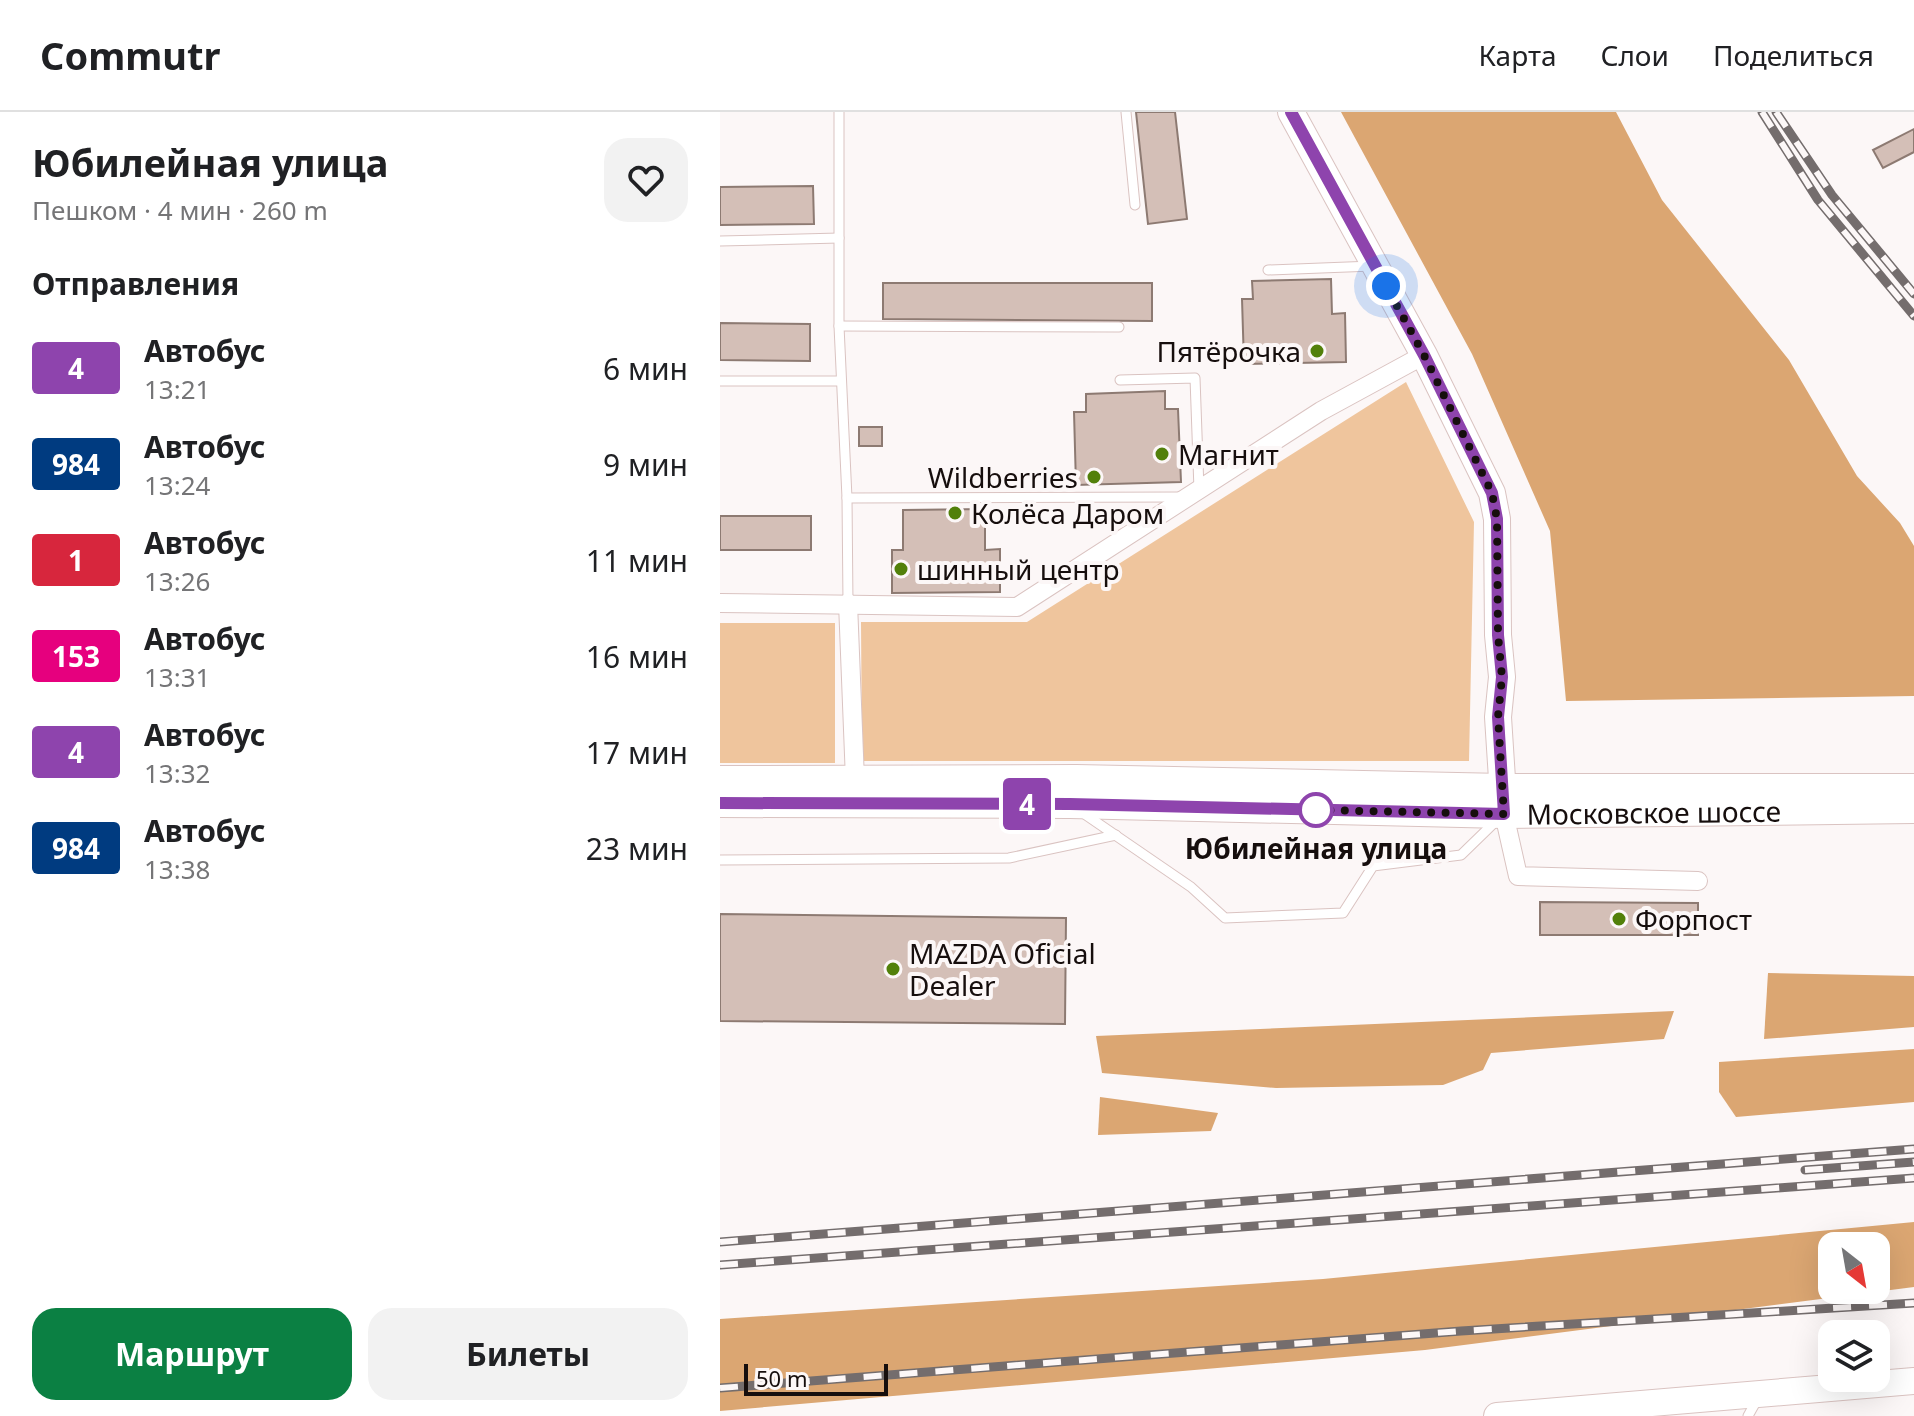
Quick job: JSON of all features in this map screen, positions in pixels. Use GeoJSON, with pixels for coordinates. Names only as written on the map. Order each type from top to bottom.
{"type":"FeatureCollection","features":[{"type":"Feature","properties":{"kind":"main road","name":"Московское шоссе"},"geometry":{"type":"LineString","coordinates":[[720,780],[1076,779],[1504,801],[1914,809]]}},
{"type":"Feature","properties":{"kind":"main road","name":"Московское шоссе"},"geometry":{"type":"LineString","coordinates":[[720,803],[1504,801],[1914,788]]}},
{"type":"Feature","properties":{"kind":"street"},"geometry":{"type":"LineString","coordinates":[[1291,112],[1424,355],[1492,493],[1497,519],[1498,635],[1502,677],[1498,717],[1504,801],[1518,876],[1698,881]]}},
{"type":"Feature","properties":{"kind":"street"},"geometry":{"type":"LineString","coordinates":[[720,603],[1017,607],[1321,411],[1424,355]]}},
{"type":"Feature","properties":{"kind":"street"},"geometry":{"type":"LineString","coordinates":[[848,603],[855,780]]}},
{"type":"Feature","properties":{"kind":"street"},"geometry":{"type":"LineString","coordinates":[[1497,1416],[1914,1381]]}},
{"type":"Feature","properties":{"kind":"lane"},"geometry":{"type":"LineString","coordinates":[[839,112],[839,326],[847,498],[848,603]]}},
{"type":"Feature","properties":{"kind":"lane"},"geometry":{"type":"LineString","coordinates":[[1126,112],[1135,205]]}},
{"type":"Feature","properties":{"kind":"lane"},"geometry":{"type":"LineString","coordinates":[[720,241],[839,238]]}},
{"type":"Feature","properties":{"kind":"lane"},"geometry":{"type":"LineString","coordinates":[[1268,270],[1374,266]]}},
{"type":"Feature","properties":{"kind":"lane"},"geometry":{"type":"LineString","coordinates":[[839,326],[1119,327]]}},
{"type":"Feature","properties":{"kind":"lane"},"geometry":{"type":"LineString","coordinates":[[847,498],[1193,494],[1195,378],[1120,380]]}},
{"type":"Feature","properties":{"kind":"lane"},"geometry":{"type":"LineString","coordinates":[[720,381],[841,381]]}},
{"type":"Feature","properties":{"kind":"lane"},"geometry":{"type":"LineString","coordinates":[[1070,804],[1191,887],[1225,918],[1343,913],[1373,866],[1461,855],[1504,801]]}},
{"type":"Feature","properties":{"kind":"lane"},"geometry":{"type":"LineString","coordinates":[[720,860],[1009,858],[1116,835]]}},
{"type":"Feature","properties":{"kind":"lane"},"geometry":{"type":"LineString","coordinates":[[1748,1416],[1762,1393]]}},
{"type":"Feature","properties":{"kind":"shaded area"},"geometry":{"type":"Polygon","coordinates":[[[1341,112],[1616,112],[1662,200],[1789,360],[1857,476],[1900,523],[1914,546],[1914,696],[1566,701],[1550,531],[1472,354],[1341,112]]]}},
{"type":"Feature","properties":{"kind":"shaded area"},"geometry":{"type":"Polygon","coordinates":[[[1406,382],[1474,522],[1469,761],[862,761],[861,622],[1027,622],[1406,382]]]}},
{"type":"Feature","properties":{"kind":"shaded area"},"geometry":{"type":"Polygon","coordinates":[[[720,623],[835,623],[835,763],[720,763],[720,623]]]}},
{"type":"Feature","properties":{"kind":"shaded area"},"geometry":{"type":"Polygon","coordinates":[[[1768,973],[1914,976],[1914,1027],[1764,1039],[1768,973]]]}},
{"type":"Feature","properties":{"kind":"shaded area"},"geometry":{"type":"Polygon","coordinates":[[[1674,1011],[1664,1039],[1491,1053],[1483,1070],[1443,1085],[1276,1088],[1102,1073],[1096,1036],[1674,1011]]]}},
{"type":"Feature","properties":{"kind":"shaded area"},"geometry":{"type":"Polygon","coordinates":[[[1914,1049],[1914,1102],[1736,1117],[1719,1092],[1719,1062],[1914,1049]]]}},
{"type":"Feature","properties":{"kind":"shaded area"},"geometry":{"type":"Polygon","coordinates":[[[1100,1097],[1218,1113],[1211,1131],[1098,1135],[1100,1097]]]}},
{"type":"Feature","properties":{"kind":"shaded area"},"geometry":{"type":"Polygon","coordinates":[[[1914,1222],[1914,1287],[1890,1290],[1890,1232],[1818,1232],[1818,1299],[1425,1350],[720,1411],[720,1319],[1323,1279],[1914,1222]]]}},
{"type":"Feature","properties":{"kind":"building"},"geometry":{"type":"Polygon","coordinates":[[[1136,112],[1175,112],[1187,219],[1148,224],[1136,112]]]}},
{"type":"Feature","properties":{"kind":"building"},"geometry":{"type":"Polygon","coordinates":[[[1914,129],[1914,152],[1883,168],[1873,150],[1914,129]]]}},
{"type":"Feature","properties":{"kind":"building"},"geometry":{"type":"Polygon","coordinates":[[[813,186],[814,224],[720,225],[720,187],[813,186]]]}},
{"type":"Feature","properties":{"kind":"building"},"geometry":{"type":"Polygon","coordinates":[[[1331,279],[1332,314],[1345,313],[1346,362],[1244,364],[1242,299],[1253,299],[1252,281],[1331,279]]]}},
{"type":"Feature","properties":{"kind":"building"},"geometry":{"type":"Polygon","coordinates":[[[883,283],[1152,283],[1152,321],[883,319],[883,283]]]}},
{"type":"Feature","properties":{"kind":"building"},"geometry":{"type":"Polygon","coordinates":[[[720,323],[810,324],[810,361],[720,360],[720,323]]]}},
{"type":"Feature","properties":{"kind":"building"},"geometry":{"type":"Polygon","coordinates":[[[1165,391],[1165,409],[1178,409],[1181,482],[1076,485],[1074,412],[1086,412],[1086,394],[1165,391]]]}},
{"type":"Feature","properties":{"kind":"building"},"geometry":{"type":"Polygon","coordinates":[[[859,427],[882,427],[882,446],[859,446],[859,427]]]}},
{"type":"Feature","properties":{"kind":"building"},"geometry":{"type":"Polygon","coordinates":[[[985,509],[985,550],[1000,549],[1000,592],[892,593],[892,550],[903,550],[903,510],[985,509]]]}},
{"type":"Feature","properties":{"kind":"building"},"geometry":{"type":"Polygon","coordinates":[[[720,516],[811,516],[811,550],[720,550],[720,516]]]}},
{"type":"Feature","properties":{"kind":"building","name":"Форпост"},"geometry":{"type":"Polygon","coordinates":[[[1540,902],[1698,903],[1698,935],[1540,935],[1540,902]]]}},
{"type":"Feature","properties":{"kind":"building","name":"MAZDA Oficial Dealer"},"geometry":{"type":"Polygon","coordinates":[[[720,914],[1066,918],[1065,1024],[720,1021],[720,914]]]}},
{"type":"Feature","properties":{"kind":"railway"},"geometry":{"type":"LineString","coordinates":[[1762,112],[1818,200],[1914,316]]}},
{"type":"Feature","properties":{"kind":"railway"},"geometry":{"type":"LineString","coordinates":[[1776,112],[1832,195],[1914,294]]}},
{"type":"Feature","properties":{"kind":"railway"},"geometry":{"type":"LineString","coordinates":[[720,1242],[1914,1149]]}},
{"type":"Feature","properties":{"kind":"railway"},"geometry":{"type":"LineString","coordinates":[[1805,1170],[1914,1162]]}},
{"type":"Feature","properties":{"kind":"railway"},"geometry":{"type":"LineString","coordinates":[[720,1265],[1914,1178]]}},
{"type":"Feature","properties":{"kind":"railway"},"geometry":{"type":"LineString","coordinates":[[720,1388],[1461,1331],[1914,1303]]}},
{"type":"Feature","properties":{"kind":"bus line","name":"4"},"geometry":{"type":"LineString","coordinates":[[720,803],[1070,804],[1504,814],[1498,717],[1502,677],[1495,543],[1497,519],[1492,493],[1424,355],[1291,112]]}},
{"type":"Feature","properties":{"kind":"place","name":"Пятёрочка"},"geometry":{"type":"Point","coordinates":[1317,351]}},
{"type":"Feature","properties":{"kind":"place","name":"Магнит"},"geometry":{"type":"Point","coordinates":[1162,454]}},
{"type":"Feature","properties":{"kind":"place","name":"Wildberries"},"geometry":{"type":"Point","coordinates":[1094,477]}},
{"type":"Feature","properties":{"kind":"place","name":"Колёса Даром"},"geometry":{"type":"Point","coordinates":[955,513]}},
{"type":"Feature","properties":{"kind":"place","name":"шинный центр"},"geometry":{"type":"Point","coordinates":[901,569]}},
{"type":"Feature","properties":{"kind":"place","name":"Юбилейная улица"},"geometry":{"type":"Point","coordinates":[1316,810]}},
{"type":"Feature","properties":{"kind":"place","name":"Форпост"},"geometry":{"type":"Point","coordinates":[1619,919]}},
{"type":"Feature","properties":{"kind":"place","name":"MAZDA Oficial Dealer"},"geometry":{"type":"Point","coordinates":[893,969]}},
{"type":"Feature","properties":{"kind":"route"},"geometry":{"type":"LineString","coordinates":[[1316,810],[1504,814],[1498,717],[1502,677],[1495,543],[1497,519],[1492,493],[1386,286]]}}]}
